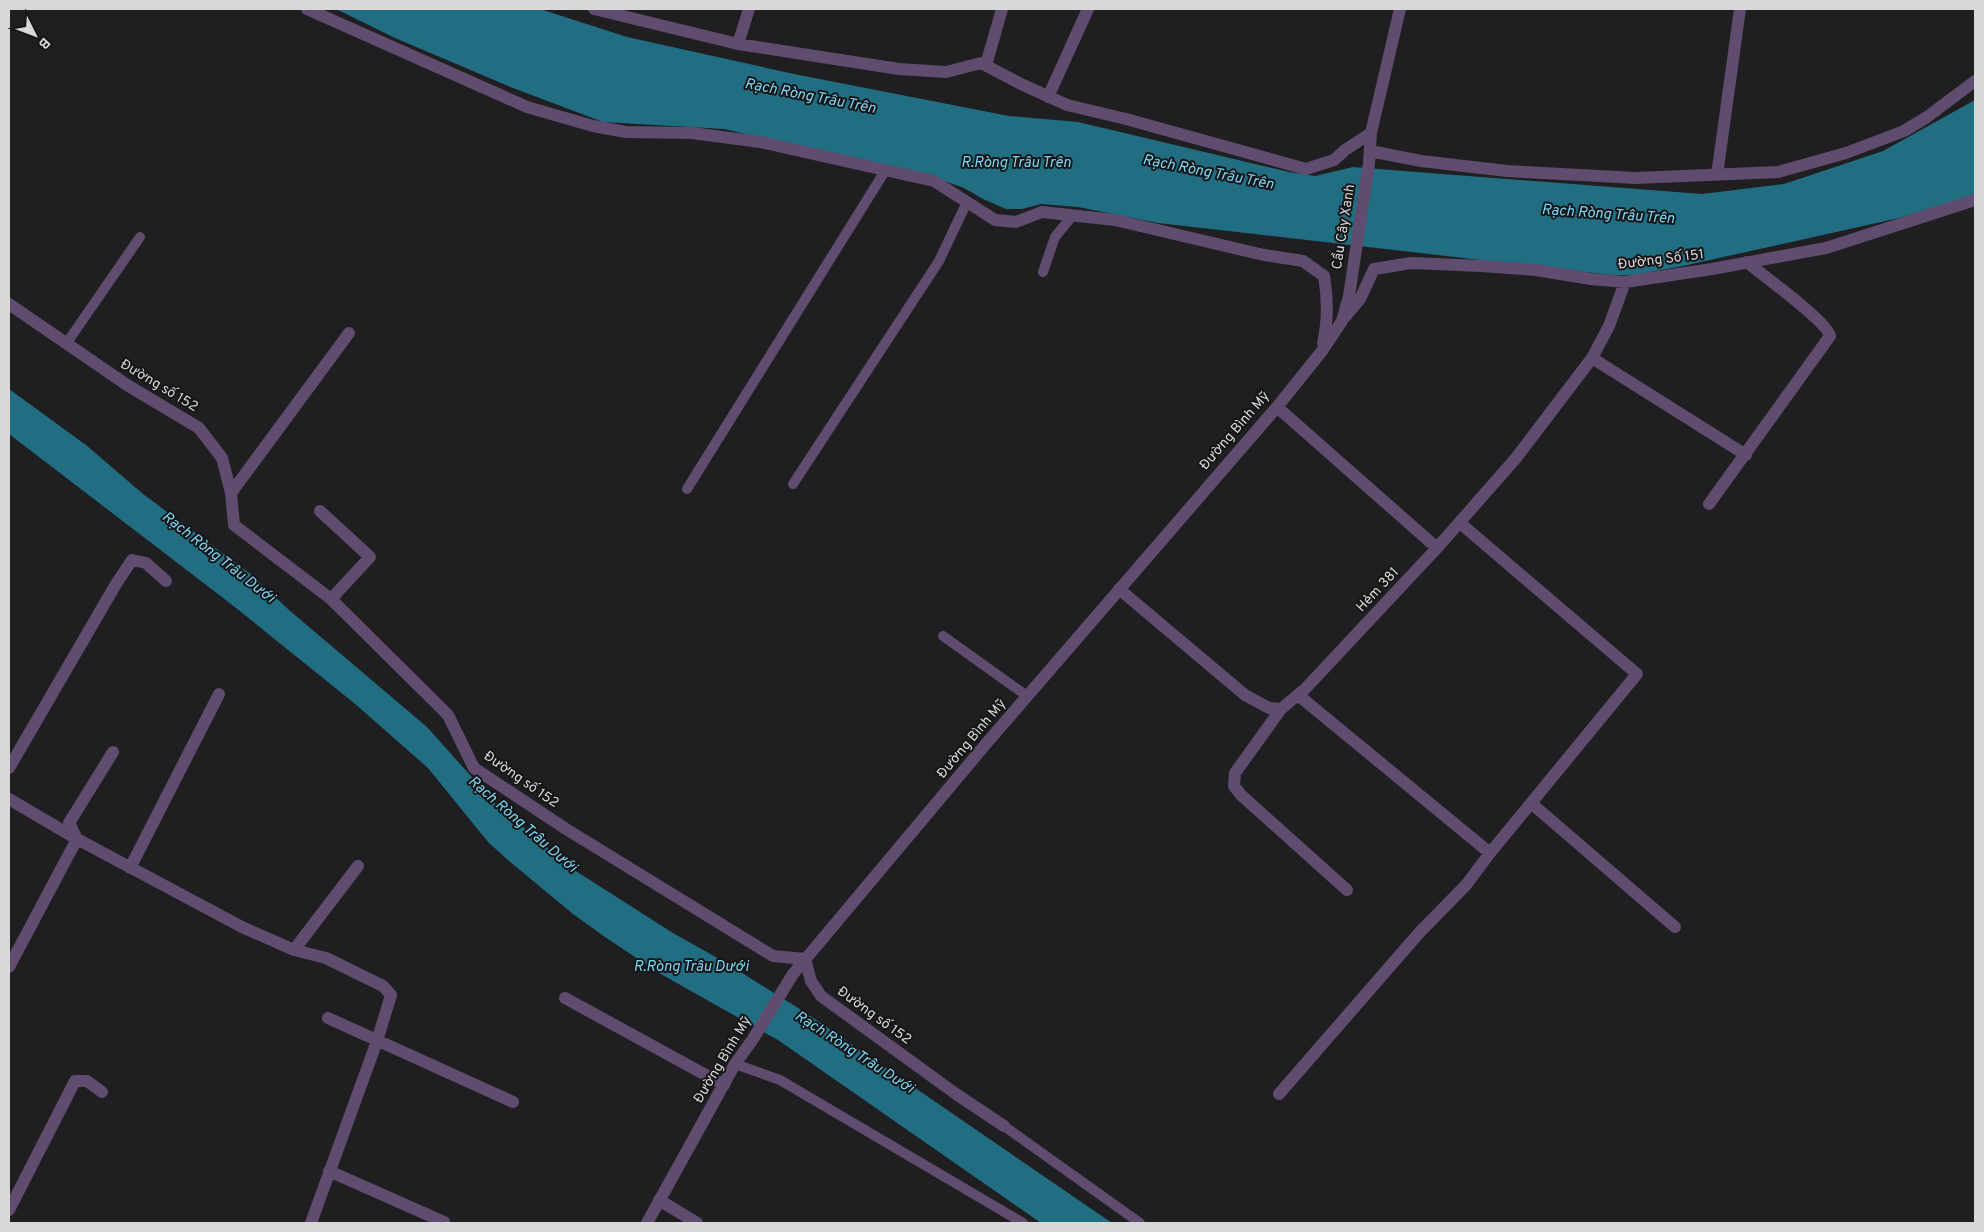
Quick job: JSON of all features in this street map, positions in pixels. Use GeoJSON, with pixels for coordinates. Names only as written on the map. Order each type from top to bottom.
{"type":"FeatureCollection","features":[{"type":"Feature","properties":{"kind":"street"},"geometry":{"type":"LineString","coordinates":[[307,9],[527,107],[593,126],[626,132],[692,133],[760,142],[934,181],[995,220],[1016,222],[1042,212],[1115,220],[1264,255],[1303,261],[1324,276],[1328,296],[1327,328],[1322,351]]}},
{"type":"Feature","properties":{"kind":"street"},"geometry":{"type":"LineString","coordinates":[[594,9],[738,44],[899,69],[946,72],[980,63],[1067,105],[1126,119],[1306,169],[1334,160],[1345,150],[1371,133]]}},
{"type":"Feature","properties":{"kind":"street"},"geometry":{"type":"LineString","coordinates":[[738,44],[749,9]]}},
{"type":"Feature","properties":{"kind":"street"},"geometry":{"type":"LineString","coordinates":[[986,65],[1002,9]]}},
{"type":"Feature","properties":{"kind":"street"},"geometry":{"type":"LineString","coordinates":[[1048,96],[1088,9]]}},
{"type":"Feature","properties":{"kind":"street"},"geometry":{"type":"LineString","coordinates":[[1400,9],[1371,133],[1369,157],[1507,171],[1636,178],[1778,172],[1846,153],[1904,131],[1927,117],[1975,81]]}},
{"type":"Feature","properties":{"kind":"street"},"geometry":{"type":"LineString","coordinates":[[1717,175],[1740,9]]}},
{"type":"Feature","properties":{"kind":"street","name":"Cầu Cây Xanh"},"geometry":{"type":"LineString","coordinates":[[1348,296],[1369,157]]}},
{"type":"Feature","properties":{"kind":"street","name":"Đường Số 151"},"geometry":{"type":"LineString","coordinates":[[1342,321],[1360,299],[1374,269],[1411,263],[1536,270],[1590,279],[1626,282],[1826,248],[1975,200]]}},
{"type":"Feature","properties":{"kind":"street"},"geometry":{"type":"LineString","coordinates":[[1709,504],[1830,336],[1828,330],[1816,319],[1747,262]]}},
{"type":"Feature","properties":{"kind":"street","name":"Hẻm 381"},"geometry":{"type":"LineString","coordinates":[[1347,890],[1240,794],[1234,786],[1235,773],[1281,709],[1298,695],[1460,524],[1516,458],[1592,358],[1612,318],[1626,282]]}},
{"type":"Feature","properties":{"kind":"street","name":"Đường Bình Mỹ"},"geometry":{"type":"LineString","coordinates":[[647,1223],[735,1064],[753,1039],[793,974],[1322,351],[1342,321],[1348,296]]}},
{"type":"Feature","properties":{"kind":"street","name":"Đường số 152"},"geometry":{"type":"LineString","coordinates":[[9,304],[127,385],[199,428],[222,458],[231,493],[234,525],[331,599],[448,715],[474,768],[566,829],[774,956],[805,959],[811,981],[821,996],[956,1094],[1004,1126]]}},
{"type":"Feature","properties":{"kind":"street"},"geometry":{"type":"LineString","coordinates":[[231,493],[350,333]]}},
{"type":"Feature","properties":{"kind":"street"},"geometry":{"type":"LineString","coordinates":[[1592,358],[1746,455]]}},
{"type":"Feature","properties":{"kind":"street"},"geometry":{"type":"LineString","coordinates":[[1276,407],[1437,548]]}},
{"type":"Feature","properties":{"kind":"street"},"geometry":{"type":"LineString","coordinates":[[320,511],[370,557],[331,599]]}},
{"type":"Feature","properties":{"kind":"street"},"geometry":{"type":"LineString","coordinates":[[1279,1094],[1419,933],[1466,885],[1490,852],[1637,674],[1460,524]]}},
{"type":"Feature","properties":{"kind":"street"},"geometry":{"type":"LineString","coordinates":[[9,768],[116,584],[132,560],[146,564],[166,580]]}},
{"type":"Feature","properties":{"kind":"street"},"geometry":{"type":"LineString","coordinates":[[1119,589],[1245,695],[1269,708],[1281,709]]}},
{"type":"Feature","properties":{"kind":"street"},"geometry":{"type":"LineString","coordinates":[[130,868],[219,694]]}},
{"type":"Feature","properties":{"kind":"street"},"geometry":{"type":"LineString","coordinates":[[1298,695],[1490,852]]}},
{"type":"Feature","properties":{"kind":"street"},"geometry":{"type":"LineString","coordinates":[[77,839],[69,823],[113,752]]}},
{"type":"Feature","properties":{"kind":"street"},"geometry":{"type":"LineString","coordinates":[[9,799],[130,868],[242,926],[294,950],[326,958],[383,986],[391,995],[377,1042],[328,1171],[311,1223]]}},
{"type":"Feature","properties":{"kind":"street"},"geometry":{"type":"LineString","coordinates":[[1530,803],[1676,927]]}},
{"type":"Feature","properties":{"kind":"street"},"geometry":{"type":"LineString","coordinates":[[9,967],[77,839]]}},
{"type":"Feature","properties":{"kind":"street"},"geometry":{"type":"LineString","coordinates":[[294,950],[358,866]]}},
{"type":"Feature","properties":{"kind":"street"},"geometry":{"type":"LineString","coordinates":[[565,998],[724,1085]]}},
{"type":"Feature","properties":{"kind":"street"},"geometry":{"type":"LineString","coordinates":[[328,1018],[377,1042],[513,1102]]}},
{"type":"Feature","properties":{"kind":"street"},"geometry":{"type":"LineString","coordinates":[[9,1210],[75,1081],[87,1080],[102,1092]]}},
{"type":"Feature","properties":{"kind":"street"},"geometry":{"type":"LineString","coordinates":[[328,1171],[444,1222]]}},
{"type":"Feature","properties":{"kind":"street"},"geometry":{"type":"LineString","coordinates":[[660,1200],[697,1223]]}},
{"type":"Feature","properties":{"kind":"lane"},"geometry":{"type":"LineString","coordinates":[[687,489],[885,171]]}},
{"type":"Feature","properties":{"kind":"lane"},"geometry":{"type":"LineString","coordinates":[[794,484],[939,261],[967,202]]}},
{"type":"Feature","properties":{"kind":"lane"},"geometry":{"type":"LineString","coordinates":[[1043,272],[1055,237],[1073,215]]}},
{"type":"Feature","properties":{"kind":"lane"},"geometry":{"type":"LineString","coordinates":[[66,344],[140,237]]}},
{"type":"Feature","properties":{"kind":"lane"},"geometry":{"type":"LineString","coordinates":[[943,636],[1028,696]]}},
{"type":"Feature","properties":{"kind":"lane"},"geometry":{"type":"LineString","coordinates":[[735,1064],[780,1080],[1023,1223]]}},
{"type":"Feature","properties":{"kind":"lane"},"geometry":{"type":"LineString","coordinates":[[1004,1126],[1140,1223]]}},
{"type":"Feature","properties":{"kind":"water","name":"R.Ròng Trâu Trên"},"geometry":{"type":"Polygon","coordinates":[[[336,9],[540,9],[627,37],[794,74],[1009,116],[1078,122],[1289,172],[1315,176],[1353,167],[1702,194],[1784,184],[1883,151],[1975,100],[1975,195],[1899,218],[1683,266],[1634,275],[1612,275],[1158,223],[1078,207],[1041,204],[1022,209],[1006,209],[964,188],[928,175],[724,129],[603,122],[513,88],[395,38],[336,9]]]}},
{"type":"Feature","properties":{"kind":"water","name":"R.Ròng Trâu Dưới"},"geometry":{"type":"Polygon","coordinates":[[[9,389],[86,445],[143,494],[253,576],[289,610],[427,727],[495,803],[571,868],[673,933],[721,960],[803,1011],[1112,1223],[1041,1223],[778,1040],[659,973],[573,914],[488,842],[428,768],[354,703],[231,604],[9,434],[9,389]]]}},
{"type":"Feature","properties":{"kind":"water label","name":"Rạch Ròng Trâu Trên"},"geometry":{"type":"Point","coordinates":[810,97]}},
{"type":"Feature","properties":{"kind":"water label","name":"Rạch Ròng Trâu Trên"},"geometry":{"type":"Point","coordinates":[1208,173]}},
{"type":"Feature","properties":{"kind":"water label","name":"Rạch Ròng Trâu Trên"},"geometry":{"type":"Point","coordinates":[1608,215]}},
{"type":"Feature","properties":{"kind":"water label","name":"Rạch Ròng Trâu Dưới"},"geometry":{"type":"Point","coordinates":[218,558]}},
{"type":"Feature","properties":{"kind":"water label","name":"Rạch Ròng Trâu Dưới"},"geometry":{"type":"Point","coordinates":[522,825]}},
{"type":"Feature","properties":{"kind":"water label","name":"Rạch Ròng Trâu Dưới"},"geometry":{"type":"Point","coordinates":[854,1053]}}]}
